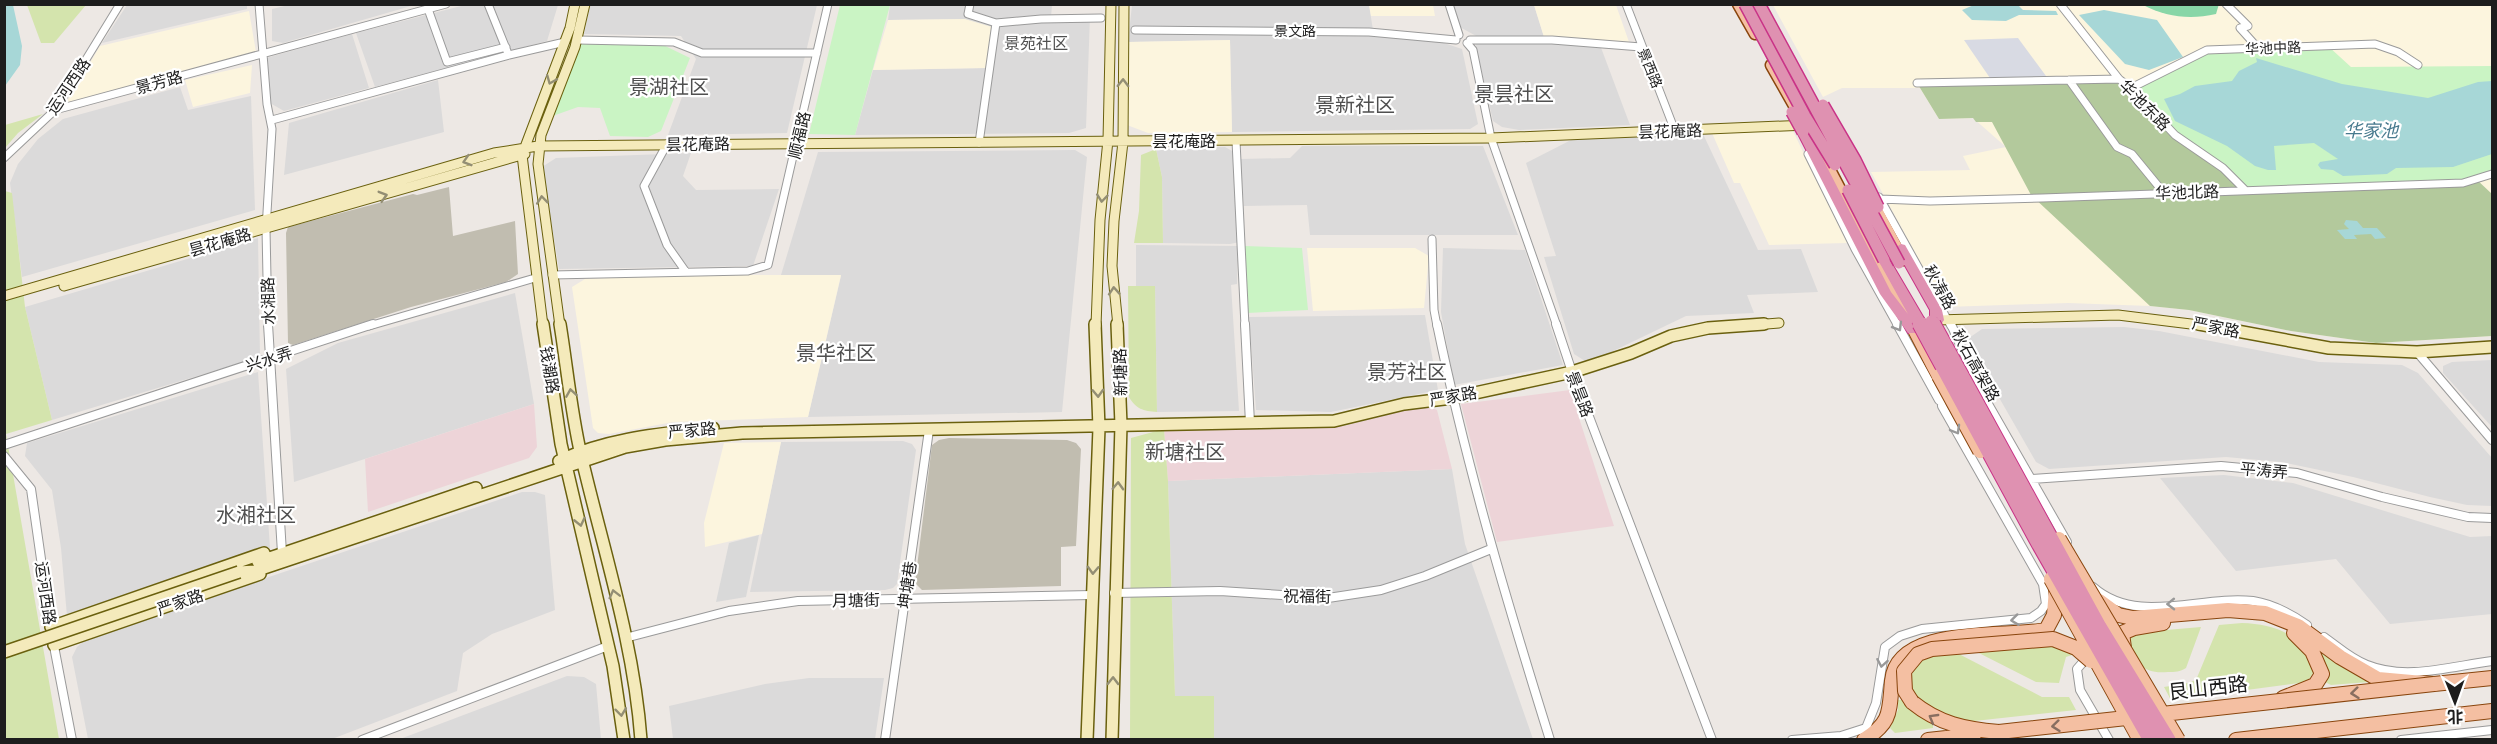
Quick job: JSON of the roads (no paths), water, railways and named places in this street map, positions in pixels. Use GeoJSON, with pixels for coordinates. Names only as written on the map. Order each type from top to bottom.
{"type":"FeatureCollection","features":[{"type":"Feature","properties":{"kind":"highway","name":"秋石高架路"},"geometry":{"type":"LineString","coordinates":[[1745,4],[1805,116],[1833,160],[2037,540],[2151,740]]}},
{"type":"Feature","properties":{"kind":"highway","name":"秋石高架路"},"geometry":{"type":"LineString","coordinates":[[1759,4],[2094,617],[2168,740]]}},
{"type":"Feature","properties":{"kind":"highway"},"geometry":{"type":"LineString","coordinates":[[1783,51],[1822,104],[1943,320]]}},
{"type":"Feature","properties":{"kind":"highway"},"geometry":{"type":"LineString","coordinates":[[1781,72],[1790,108],[1828,176],[1886,294],[1914,330]]}},
{"type":"Feature","properties":{"kind":"main road","name":"钱潮路"},"geometry":{"type":"LineString","coordinates":[[575,4],[565,42],[523,152],[535,278],[565,462],[608,646],[620,704],[624,740]]}},
{"type":"Feature","properties":{"kind":"main road","name":"钱潮路"},"geometry":{"type":"LineString","coordinates":[[585,4],[578,40],[538,146],[552,275],[581,455],[625,638],[638,701],[641,740]]}},
{"type":"Feature","properties":{"kind":"main road","name":"新塘路"},"geometry":{"type":"LineString","coordinates":[[1087,740],[1099,425],[1095,310],[1100,220],[1108,140],[1112,4]]}},
{"type":"Feature","properties":{"kind":"main road","name":"新塘路"},"geometry":{"type":"LineString","coordinates":[[1112,740],[1114,593],[1121,425],[1119,341],[1112,266],[1114,221],[1123,141],[1124,4]]}},
{"type":"Feature","properties":{"kind":"main road"},"geometry":{"type":"LineString","coordinates":[[1738,4],[1799,125],[1826,162],[1914,330],[2100,662],[2140,740]]}},
{"type":"Feature","properties":{"kind":"main road","name":"秋涛路"},"geometry":{"type":"LineString","coordinates":[[1764,4],[1829,125],[1943,320],[1984,409],[2178,740]]}},
{"type":"Feature","properties":{"kind":"main road","name":"昙花庵路"},"geometry":{"type":"LineString","coordinates":[[4,303],[137,262],[538,146],[1491,138],[1829,125]]}},
{"type":"Feature","properties":{"kind":"main road","name":"昙花庵路"},"geometry":{"type":"LineString","coordinates":[[4,296],[137,262]]}},
{"type":"Feature","properties":{"kind":"main road","name":"严家路"},"geometry":{"type":"LineString","coordinates":[[1943,320],[2076,315],[2128,316],[2188,322],[2329,348],[2417,352],[2493,347]]}},
{"type":"Feature","properties":{"kind":"main road","name":"严家路"},"geometry":{"type":"LineString","coordinates":[[239,572],[255,571],[627,438],[711,428],[1334,421],[1404,404],[1452,398],[1572,372],[1631,353],[1671,336],[1708,327],[1779,323]]}},
{"type":"Feature","properties":{"kind":"main road","name":"严家路"},"geometry":{"type":"LineString","coordinates":[[581,455],[638,444],[714,435],[1099,425]]}},
{"type":"Feature","properties":{"kind":"main road","name":"严家路"},"geometry":{"type":"LineString","coordinates":[[4,652],[239,572],[282,553],[565,462]]}},
{"type":"Feature","properties":{"kind":"main road","name":"严家路"},"geometry":{"type":"LineString","coordinates":[[51,627],[266,553],[282,553]]}},
{"type":"Feature","properties":{"kind":"main road","name":"严家路"},"geometry":{"type":"LineString","coordinates":[[54,645],[288,565],[303,554]]}},
{"type":"Feature","properties":{"kind":"main road"},"geometry":{"type":"LineString","coordinates":[[1864,740],[1877,733],[1886,724],[1890,713],[1891,678],[1900,657],[1926,643],[2046,630],[2054,621],[2057,611],[2056,586]]}},
{"type":"Feature","properties":{"kind":"main road"},"geometry":{"type":"LineString","coordinates":[[2089,586],[2108,610],[2133,618],[2228,610],[2265,613],[2298,626],[2340,657],[2378,679],[2434,684]]}},
{"type":"Feature","properties":{"kind":"main road"},"geometry":{"type":"LineString","coordinates":[[2126,652],[2121,638],[2122,633],[2152,624],[2233,617],[2272,622],[2288,628],[2305,641],[2317,658],[2322,674],[2315,685],[2271,703]]}},
{"type":"Feature","properties":{"kind":"main road"},"geometry":{"type":"LineString","coordinates":[[2000,732],[1950,727],[1924,713],[1911,702],[1905,691],[1904,671],[1909,663],[1918,654],[1932,649],[2054,639],[2100,662]]}},
{"type":"Feature","properties":{"kind":"main road","name":"艮山西路"},"geometry":{"type":"LineString","coordinates":[[1928,740],[2493,678]]}},
{"type":"Feature","properties":{"kind":"main road"},"geometry":{"type":"LineString","coordinates":[[2236,740],[2493,711]]}},
{"type":"Feature","properties":{"kind":"main road"},"geometry":{"type":"LineString","coordinates":[[2310,740],[2348,728]]}},
{"type":"Feature","properties":{"kind":"street","name":"运河西路"},"geometry":{"type":"LineString","coordinates":[[4,158],[55,110],[120,4]]}},
{"type":"Feature","properties":{"kind":"street","name":"水湘路"},"geometry":{"type":"LineString","coordinates":[[259,4],[267,104],[272,120],[267,225],[269,360],[282,553]]}},
{"type":"Feature","properties":{"kind":"street","name":"景芳路"},"geometry":{"type":"LineString","coordinates":[[55,110],[446,4]]}},
{"type":"Feature","properties":{"kind":"street"},"geometry":{"type":"LineString","coordinates":[[488,4],[509,55]]}},
{"type":"Feature","properties":{"kind":"street","name":"顺福路"},"geometry":{"type":"LineString","coordinates":[[686,272],[748,272],[768,265],[828,4]]}},
{"type":"Feature","properties":{"kind":"street"},"geometry":{"type":"LineString","coordinates":[[970,4],[968,14],[996,23],[1041,19],[1101,18]]}},
{"type":"Feature","properties":{"kind":"street"},"geometry":{"type":"LineString","coordinates":[[1449,4],[1457,37]]}},
{"type":"Feature","properties":{"kind":"street","name":"景西路"},"geometry":{"type":"LineString","coordinates":[[1626,4],[1675,131]]}},
{"type":"Feature","properties":{"kind":"street","name":"华池东路"},"geometry":{"type":"LineString","coordinates":[[2060,4],[2119,79],[2131,88],[2175,135],[2223,168],[2245,190]]}},
{"type":"Feature","properties":{"kind":"street"},"geometry":{"type":"LineString","coordinates":[[2226,4],[2248,26],[2240,28],[2258,48]]}},
{"type":"Feature","properties":{"kind":"street"},"geometry":{"type":"LineString","coordinates":[[428,9],[447,62],[506,47]]}},
{"type":"Feature","properties":{"kind":"street"},"geometry":{"type":"LineString","coordinates":[[979,143],[996,23]]}},
{"type":"Feature","properties":{"kind":"street","name":"景文路"},"geometry":{"type":"LineString","coordinates":[[1135,30],[1369,32],[1457,37],[1469,42]]}},
{"type":"Feature","properties":{"kind":"street"},"geometry":{"type":"LineString","coordinates":[[578,40],[674,42],[702,53],[817,53]]}},
{"type":"Feature","properties":{"kind":"street"},"geometry":{"type":"LineString","coordinates":[[1469,42],[1552,40],[1641,47]]}},
{"type":"Feature","properties":{"kind":"street"},"geometry":{"type":"LineString","coordinates":[[272,120],[509,55],[565,42]]}},
{"type":"Feature","properties":{"kind":"street","name":"景昙路"},"geometry":{"type":"LineString","coordinates":[[1469,42],[1473,50],[1491,138],[1572,372],[1712,740]]}},
{"type":"Feature","properties":{"kind":"street","name":"华池中路"},"geometry":{"type":"LineString","coordinates":[[2131,88],[2207,50],[2375,44],[2398,52],[2418,65]]}},
{"type":"Feature","properties":{"kind":"street"},"geometry":{"type":"LineString","coordinates":[[1917,83],[2119,79]]}},
{"type":"Feature","properties":{"kind":"street"},"geometry":{"type":"LineString","coordinates":[[2069,80],[2117,147],[2132,154],[2164,193]]}},
{"type":"Feature","properties":{"kind":"street"},"geometry":{"type":"LineString","coordinates":[[1799,125],[1855,249],[1942,406],[2056,586]]}},
{"type":"Feature","properties":{"kind":"street"},"geometry":{"type":"LineString","coordinates":[[1829,125],[1845,138],[1880,199],[1980,390],[2089,586],[2105,598],[2121,604],[2200,604],[2250,601],[2276,606],[2294,615],[2366,664],[2388,672],[2493,661]]}},
{"type":"Feature","properties":{"kind":"street"},"geometry":{"type":"LineString","coordinates":[[1236,141],[1250,423]]}},
{"type":"Feature","properties":{"kind":"street"},"geometry":{"type":"LineString","coordinates":[[667,144],[644,186],[667,245],[686,272]]}},
{"type":"Feature","properties":{"kind":"street","name":"华池北路"},"geometry":{"type":"LineString","coordinates":[[1880,199],[1930,201],[2463,183],[2493,174]]}},
{"type":"Feature","properties":{"kind":"street"},"geometry":{"type":"LineString","coordinates":[[1432,239],[1434,310],[1452,398],[1491,549],[1550,740]]}},
{"type":"Feature","properties":{"kind":"street"},"geometry":{"type":"LineString","coordinates":[[552,275],[686,272]]}},
{"type":"Feature","properties":{"kind":"street","name":"兴水弄"},"geometry":{"type":"LineString","coordinates":[[4,445],[404,314],[535,278]]}},
{"type":"Feature","properties":{"kind":"street"},"geometry":{"type":"LineString","coordinates":[[2417,352],[2493,440]]}},
{"type":"Feature","properties":{"kind":"street"},"geometry":{"type":"LineString","coordinates":[[1939,376],[1942,406]]}},
{"type":"Feature","properties":{"kind":"street","name":"坤塘巷"},"geometry":{"type":"LineString","coordinates":[[885,740],[929,430]]}},
{"type":"Feature","properties":{"kind":"street","name":"运河西路"},"geometry":{"type":"LineString","coordinates":[[4,456],[31,489],[51,627],[72,740]]}},
{"type":"Feature","properties":{"kind":"street","name":"平涛弄"},"geometry":{"type":"LineString","coordinates":[[2031,479],[2221,466],[2297,473],[2457,514],[2493,518]]}},
{"type":"Feature","properties":{"kind":"street","name":"祝福街"},"geometry":{"type":"LineString","coordinates":[[1114,593],[1220,591],[1329,598],[1381,590],[1491,549]]}},
{"type":"Feature","properties":{"kind":"street"},"geometry":{"type":"LineString","coordinates":[[2056,586],[2089,586]]}},
{"type":"Feature","properties":{"kind":"street"},"geometry":{"type":"LineString","coordinates":[[1792,740],[1846,735],[1866,729],[1874,715],[1884,647],[1900,636],[1922,629],[2031,618],[2042,613],[2047,605],[2048,597],[2056,586]]}},
{"type":"Feature","properties":{"kind":"street","name":"月塘街"},"geometry":{"type":"LineString","coordinates":[[625,638],[753,606],[798,601],[1092,596]]}},
{"type":"Feature","properties":{"kind":"street"},"geometry":{"type":"LineString","coordinates":[[362,740],[608,646]]}},
{"type":"Feature","properties":{"kind":"street"},"geometry":{"type":"LineString","coordinates":[[2109,740],[2080,690],[2077,669],[2084,661],[2125,660],[2144,673],[2184,740]]}},
{"type":"Feature","properties":{"kind":"street"},"geometry":{"type":"LineString","coordinates":[[2401,740],[2493,730]]}},
{"type":"Feature","properties":{"kind":"water"},"geometry":{"type":"Polygon","coordinates":[[[5,4],[13,5],[22,46],[20,65],[5,86],[5,4]]]}},
{"type":"Feature","properties":{"kind":"water"},"geometry":{"type":"Polygon","coordinates":[[[1974,5],[2018,5],[2023,10],[2056,11],[2058,15],[2019,15],[2006,21],[1972,20],[1962,10],[1974,5]]]}},
{"type":"Feature","properties":{"kind":"water"},"geometry":{"type":"Polygon","coordinates":[[[2104,10],[2157,20],[2183,57],[2149,70],[2125,64],[2079,15],[2104,10]]]}},
{"type":"Feature","properties":{"kind":"water","name":"华家池"},"geometry":{"type":"Polygon","coordinates":[[[2256,58],[2342,84],[2428,98],[2478,82],[2492,81],[2492,154],[2453,167],[2396,168],[2387,174],[2343,176],[2333,170],[2321,169],[2318,165],[2320,162],[2338,159],[2314,143],[2274,146],[2276,170],[2268,170],[2255,166],[2227,146],[2175,121],[2164,99],[2195,86],[2232,81],[2239,71],[2257,62],[2256,58]]]}},
{"type":"Feature","properties":{"kind":"water"},"geometry":{"type":"Polygon","coordinates":[[[2346,220],[2357,221],[2363,228],[2377,228],[2386,238],[2375,239],[2371,234],[2354,235],[2357,239],[2345,239],[2337,230],[2349,229],[2344,224],[2346,220]]]}},
{"type":"Feature","properties":{"kind":"district","name":"景苑社区"},"geometry":{"type":"Point","coordinates":[1036,43]}},
{"type":"Feature","properties":{"kind":"district","name":"景湖社区"},"geometry":{"type":"Point","coordinates":[669,87]}},
{"type":"Feature","properties":{"kind":"district","name":"景昙社区"},"geometry":{"type":"Point","coordinates":[1514,94]}},
{"type":"Feature","properties":{"kind":"district","name":"景新社区"},"geometry":{"type":"Point","coordinates":[1355,105]}},
{"type":"Feature","properties":{"kind":"district","name":"景华社区"},"geometry":{"type":"Point","coordinates":[836,353]}},
{"type":"Feature","properties":{"kind":"district","name":"景芳社区"},"geometry":{"type":"Point","coordinates":[1407,372]}},
{"type":"Feature","properties":{"kind":"district","name":"新塘社区"},"geometry":{"type":"Point","coordinates":[1185,452]}},
{"type":"Feature","properties":{"kind":"district","name":"水湘社区"},"geometry":{"type":"Point","coordinates":[256,515]}}]}
